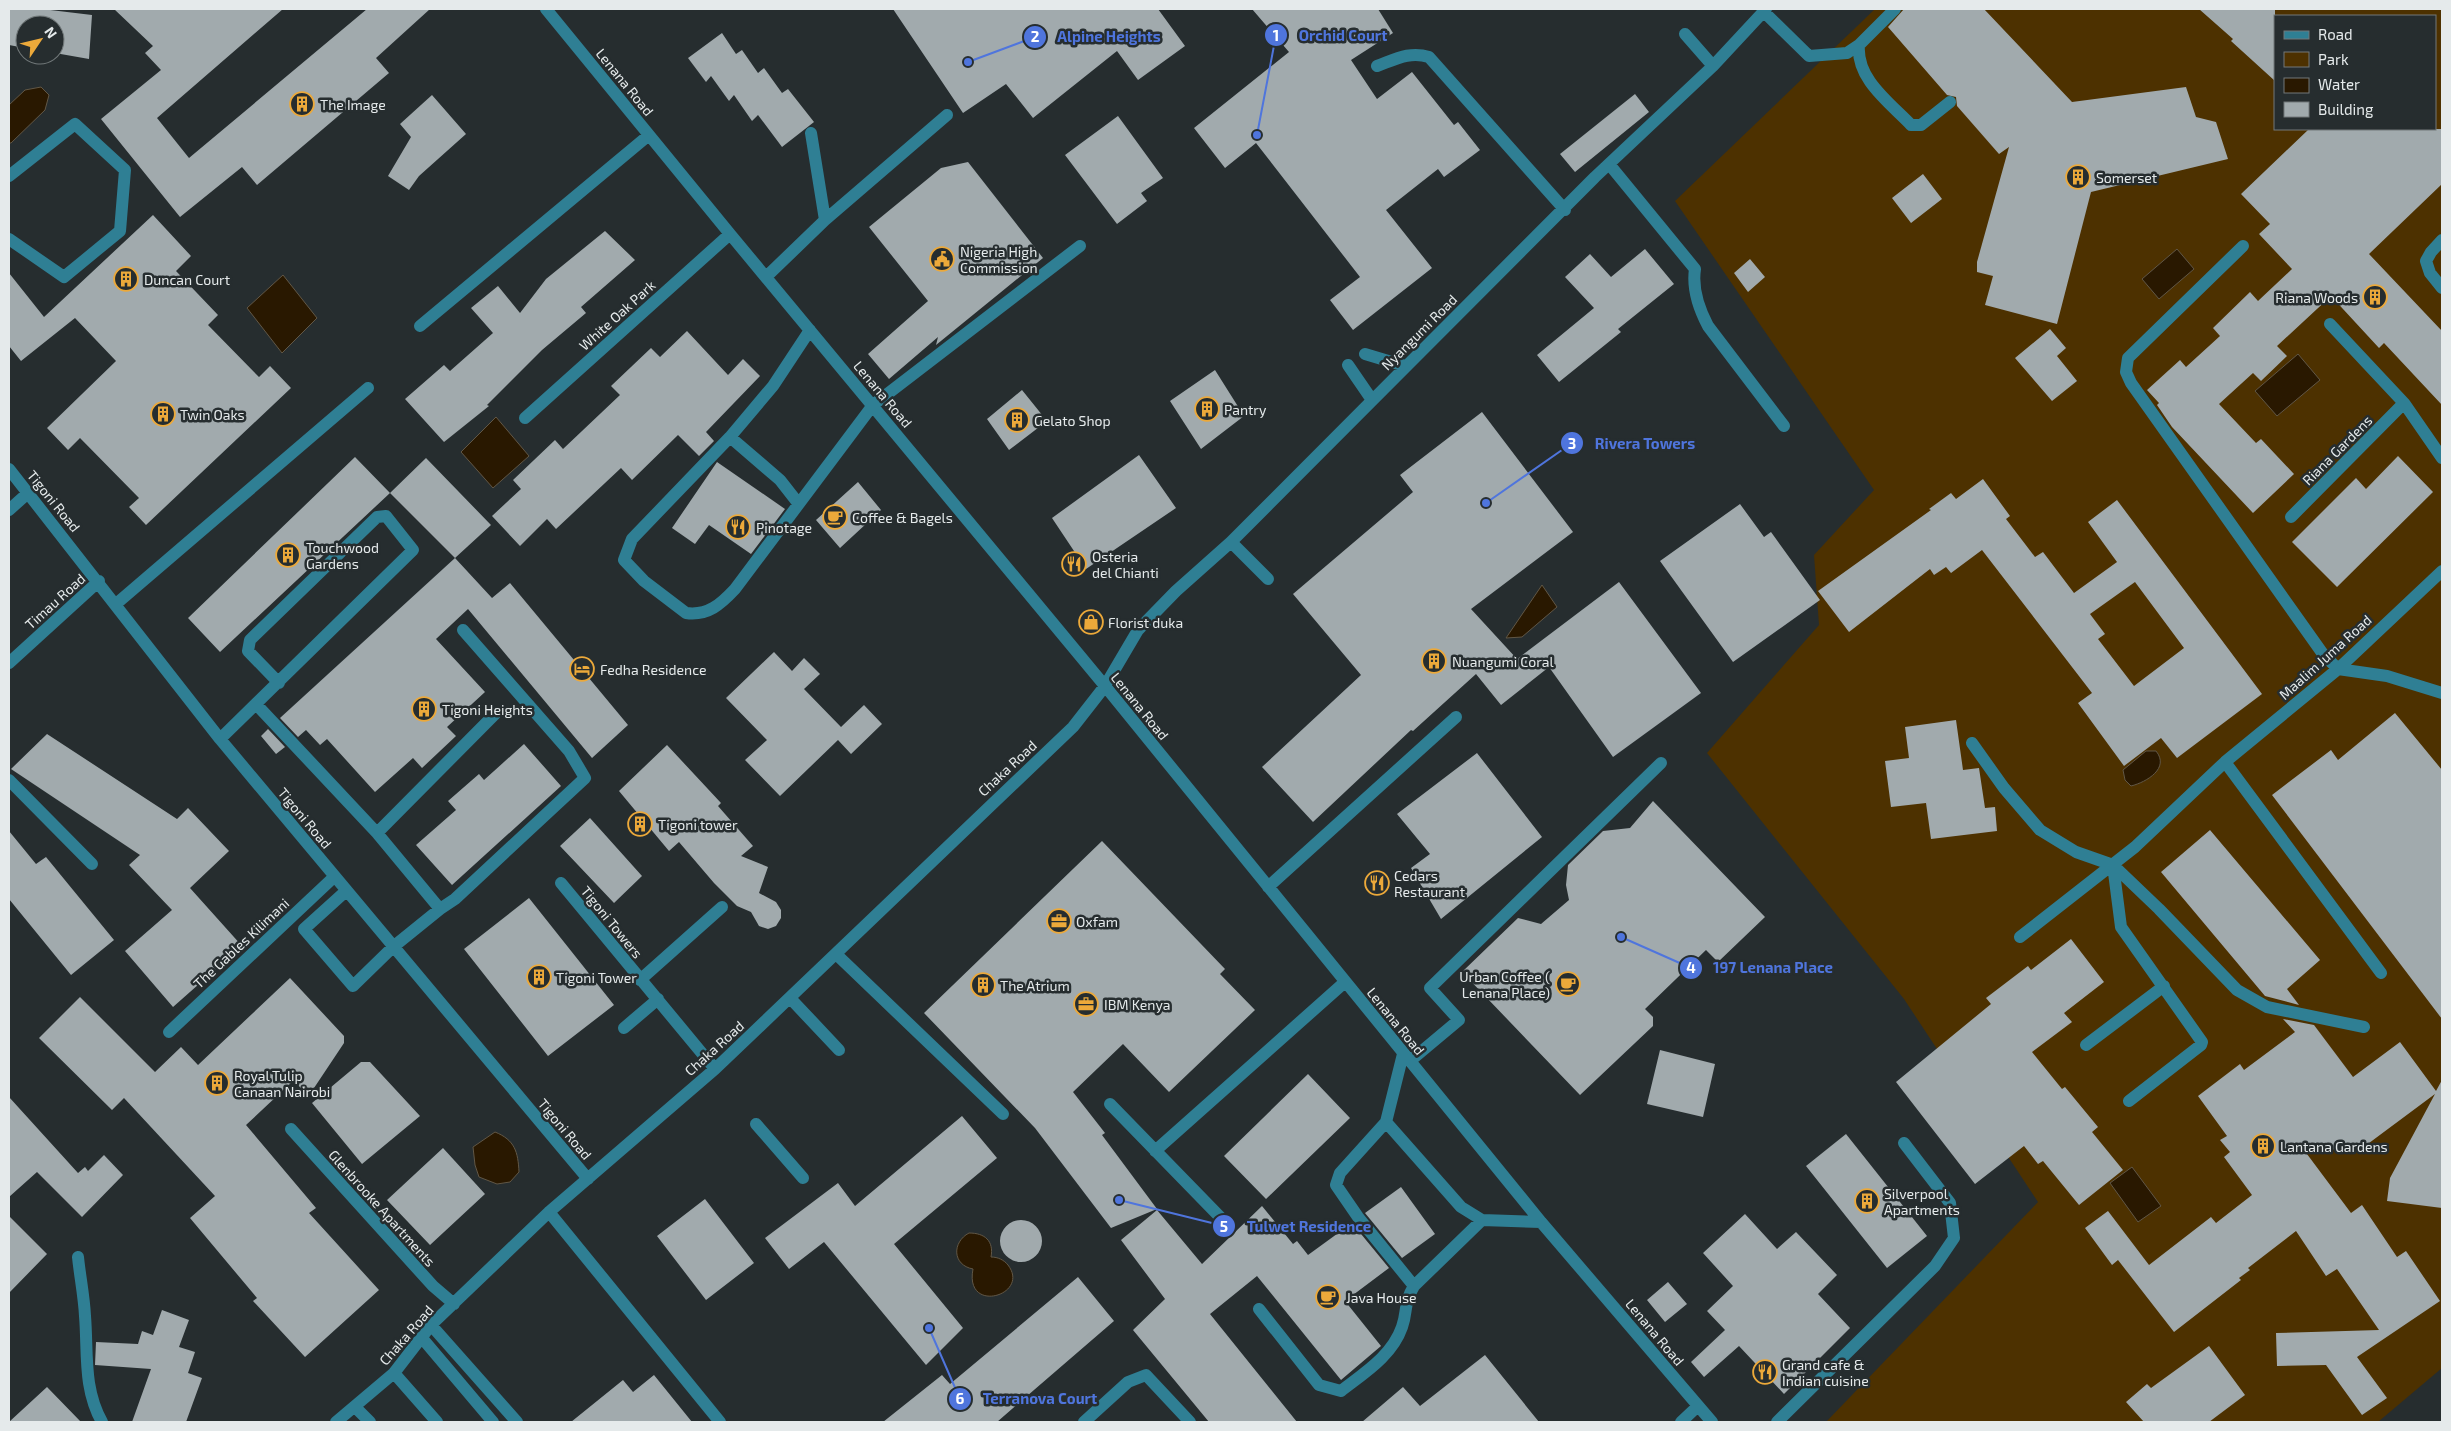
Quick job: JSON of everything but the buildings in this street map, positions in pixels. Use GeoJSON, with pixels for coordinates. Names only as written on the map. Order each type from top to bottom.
{"type":"FeatureCollection","features":[{"type":"Feature","properties":{"kind":"street","name":"Lenana Road"},"geometry":{"type":"LineString","coordinates":[[546,9],[1105,686],[1541,1222],[1712,1422]]}},
{"type":"Feature","properties":{"kind":"street"},"geometry":{"type":"LineString","coordinates":[[1765,10],[1809,56],[1847,53],[1859,45],[1895,9]]}},
{"type":"Feature","properties":{"kind":"street","name":"Nyangumi Road"},"geometry":{"type":"LineString","coordinates":[[1105,686],[1138,630],[1176,591],[1231,542],[1609,164],[1713,66],[1765,10]]}},
{"type":"Feature","properties":{"kind":"street"},"geometry":{"type":"LineString","coordinates":[[1685,34],[1713,66]]}},
{"type":"Feature","properties":{"kind":"street"},"geometry":{"type":"LineString","coordinates":[[1859,45],[1858,57],[1863,72],[1877,90],[1911,125],[1921,124],[1950,102]]}},
{"type":"Feature","properties":{"kind":"street"},"geometry":{"type":"LineString","coordinates":[[1378,66],[1408,54],[1418,53],[1429,56],[1565,210]]}},
{"type":"Feature","properties":{"kind":"street"},"geometry":{"type":"LineString","coordinates":[[766,277],[825,220],[947,116]]}},
{"type":"Feature","properties":{"kind":"street"},"geometry":{"type":"LineString","coordinates":[[9,176],[75,124],[125,170],[120,231],[64,277],[9,239]]}},
{"type":"Feature","properties":{"kind":"street"},"geometry":{"type":"LineString","coordinates":[[811,133],[825,220]]}},
{"type":"Feature","properties":{"kind":"street"},"geometry":{"type":"LineString","coordinates":[[420,326],[649,135]]}},
{"type":"Feature","properties":{"kind":"street"},"geometry":{"type":"LineString","coordinates":[[1609,164],[1695,269],[1696,290],[1701,312],[1708,326],[1784,426]]}},
{"type":"Feature","properties":{"kind":"street","name":"White Oak Park"},"geometry":{"type":"LineString","coordinates":[[525,418],[730,234]]}},
{"type":"Feature","properties":{"kind":"street"},"geometry":{"type":"LineString","coordinates":[[2442,240],[2426,261],[2430,272],[2442,288]]}},
{"type":"Feature","properties":{"kind":"street"},"geometry":{"type":"LineString","coordinates":[[810,330],[773,386],[730,437],[632,538],[626,550],[624,560],[644,581],[686,613],[696,614],[710,610],[721,604],[735,589],[873,406],[1080,246]]}},
{"type":"Feature","properties":{"kind":"street"},"geometry":{"type":"LineString","coordinates":[[2243,246],[2128,358],[2126,372],[2131,384],[2323,654],[2338,669],[2387,676],[2442,693]]}},
{"type":"Feature","properties":{"kind":"street"},"geometry":{"type":"LineString","coordinates":[[2330,324],[2404,403],[2442,458]]}},
{"type":"Feature","properties":{"kind":"street"},"geometry":{"type":"LineString","coordinates":[[1365,354],[1405,366]]}},
{"type":"Feature","properties":{"kind":"street"},"geometry":{"type":"LineString","coordinates":[[1348,365],[1372,400]]}},
{"type":"Feature","properties":{"kind":"street"},"geometry":{"type":"LineString","coordinates":[[116,604],[368,388]]}},
{"type":"Feature","properties":{"kind":"street","name":"Riana Gardens"},"geometry":{"type":"LineString","coordinates":[[2291,517],[2404,403]]}},
{"type":"Feature","properties":{"kind":"street"},"geometry":{"type":"LineString","coordinates":[[730,437],[780,480],[798,504]]}},
{"type":"Feature","properties":{"kind":"street","name":"Tigoni Road"},"geometry":{"type":"LineString","coordinates":[[9,469],[99,581],[220,739],[588,1179]]}},
{"type":"Feature","properties":{"kind":"street"},"geometry":{"type":"LineString","coordinates":[[9,510],[28,493]]}},
{"type":"Feature","properties":{"kind":"street"},"geometry":{"type":"LineString","coordinates":[[220,739],[279,683],[413,550],[386,516],[377,517],[250,640],[248,651],[279,683]]}},
{"type":"Feature","properties":{"kind":"street"},"geometry":{"type":"LineString","coordinates":[[1231,542],[1268,579]]}},
{"type":"Feature","properties":{"kind":"street","name":"Maalim Juma Road"},"geometry":{"type":"LineString","coordinates":[[2020,938],[2135,847],[2225,762],[2338,669],[2442,571]]}},
{"type":"Feature","properties":{"kind":"street","name":"Timau Road"},"geometry":{"type":"LineString","coordinates":[[9,663],[99,581]]}},
{"type":"Feature","properties":{"kind":"street"},"geometry":{"type":"LineString","coordinates":[[346,891],[304,929],[353,986],[393,947],[455,900],[585,778],[569,751],[463,630]]}},
{"type":"Feature","properties":{"kind":"street","name":"Chaka Road"},"geometry":{"type":"LineString","coordinates":[[336,1422],[394,1373],[431,1325],[549,1212],[654,1119],[716,1069],[959,834],[1073,727],[1105,686]]}},
{"type":"Feature","properties":{"kind":"street"},"geometry":{"type":"LineString","coordinates":[[256,704],[377,833],[440,910]]}},
{"type":"Feature","properties":{"kind":"street"},"geometry":{"type":"LineString","coordinates":[[377,833],[496,713]]}},
{"type":"Feature","properties":{"kind":"street"},"geometry":{"type":"LineString","coordinates":[[1268,887],[1456,717]]}},
{"type":"Feature","properties":{"kind":"street"},"geometry":{"type":"LineString","coordinates":[[1972,743],[2004,788],[2040,830],[2076,852],[2113,865],[2160,909],[2237,990],[2266,1007],[2364,1026]]}},
{"type":"Feature","properties":{"kind":"street"},"geometry":{"type":"LineString","coordinates":[[2225,762],[2381,973]]}},
{"type":"Feature","properties":{"kind":"street"},"geometry":{"type":"LineString","coordinates":[[1414,1286],[1358,1217],[1336,1185],[1340,1173],[1386,1122],[1407,1058],[1459,1020],[1430,988],[1661,763]]}},
{"type":"Feature","properties":{"kind":"street"},"geometry":{"type":"LineString","coordinates":[[9,780],[92,864]]}},
{"type":"Feature","properties":{"kind":"street"},"geometry":{"type":"LineString","coordinates":[[2113,865],[2120,927],[2164,986],[2202,1042],[2129,1101]]}},
{"type":"Feature","properties":{"kind":"street","name":"The Gables Kilimani"},"geometry":{"type":"LineString","coordinates":[[169,1032],[334,877]]}},
{"type":"Feature","properties":{"kind":"street","name":"Tigoni Towers"},"geometry":{"type":"LineString","coordinates":[[561,883],[716,1069]]}},
{"type":"Feature","properties":{"kind":"street","name":"Tigoni Towers"},"geometry":{"type":"LineString","coordinates":[[640,980],[722,906]]}},
{"type":"Feature","properties":{"kind":"street"},"geometry":{"type":"LineString","coordinates":[[836,954],[1003,1114]]}},
{"type":"Feature","properties":{"kind":"street"},"geometry":{"type":"LineString","coordinates":[[1155,1151],[1345,982]]}},
{"type":"Feature","properties":{"kind":"street"},"geometry":{"type":"LineString","coordinates":[[2086,1045],[2164,986]]}},
{"type":"Feature","properties":{"kind":"street"},"geometry":{"type":"LineString","coordinates":[[790,998],[839,1050]]}},
{"type":"Feature","properties":{"kind":"street"},"geometry":{"type":"LineString","coordinates":[[624,1028],[658,999]]}},
{"type":"Feature","properties":{"kind":"street"},"geometry":{"type":"LineString","coordinates":[[1110,1104],[1220,1218]]}},
{"type":"Feature","properties":{"kind":"street"},"geometry":{"type":"LineString","coordinates":[[1386,1122],[1462,1206],[1482,1220],[1541,1222]]}},
{"type":"Feature","properties":{"kind":"street"},"geometry":{"type":"LineString","coordinates":[[756,1124],[803,1178]]}},
{"type":"Feature","properties":{"kind":"street","name":"Glenbrooke Apartments"},"geometry":{"type":"LineString","coordinates":[[291,1129],[433,1286],[454,1304]]}},
{"type":"Feature","properties":{"kind":"street"},"geometry":{"type":"LineString","coordinates":[[1777,1422],[1934,1266],[1954,1238],[1950,1204],[1904,1143]]}},
{"type":"Feature","properties":{"kind":"street"},"geometry":{"type":"LineString","coordinates":[[549,1212],[720,1422]]}},
{"type":"Feature","properties":{"kind":"street"},"geometry":{"type":"LineString","coordinates":[[1259,1309],[1319,1385],[1341,1390],[1382,1359],[1402,1327],[1406,1299],[1414,1286],[1482,1220]]}},
{"type":"Feature","properties":{"kind":"street"},"geometry":{"type":"LineString","coordinates":[[78,1258],[85,1316],[88,1384],[93,1406],[102,1422]]}},
{"type":"Feature","properties":{"kind":"street"},"geometry":{"type":"LineString","coordinates":[[431,1325],[517,1422]]}},
{"type":"Feature","properties":{"kind":"street"},"geometry":{"type":"LineString","coordinates":[[422,1338],[493,1422]]}},
{"type":"Feature","properties":{"kind":"street"},"geometry":{"type":"LineString","coordinates":[[394,1373],[437,1422]]}},
{"type":"Feature","properties":{"kind":"street"},"geometry":{"type":"LineString","coordinates":[[1084,1422],[1128,1382],[1146,1375],[1190,1422]]}},
{"type":"Feature","properties":{"kind":"street"},"geometry":{"type":"LineString","coordinates":[[1681,1422],[1698,1406]]}},
{"type":"Feature","properties":{"kind":"street"},"geometry":{"type":"LineString","coordinates":[[355,1407],[370,1422]]}},
{"type":"Feature","properties":{"kind":"green space"},"geometry":{"type":"Polygon","coordinates":[[[1875,9],[2442,9],[2442,1368],[2378,1422],[1826,1422],[2038,1202],[1904,999],[1707,753],[1819,625],[1814,555],[1874,490],[1675,201],[1875,9]]]}},
{"type":"Feature","properties":{"kind":"water"},"geometry":{"type":"Polygon","coordinates":[[[41,87],[49,95],[45,110],[9,143],[9,105],[25,90],[41,87]]]}},
{"type":"Feature","properties":{"kind":"water"},"geometry":{"type":"Polygon","coordinates":[[[2177,249],[2194,269],[2159,299],[2142,279],[2177,249]]]}},
{"type":"Feature","properties":{"kind":"water"},"geometry":{"type":"Polygon","coordinates":[[[283,275],[317,318],[282,353],[247,308],[283,275]]]}},
{"type":"Feature","properties":{"kind":"water"},"geometry":{"type":"Polygon","coordinates":[[[2298,354],[2320,380],[2277,416],[2255,391],[2298,354]]]}},
{"type":"Feature","properties":{"kind":"water"},"geometry":{"type":"Polygon","coordinates":[[[496,417],[529,456],[493,488],[461,452],[496,417]]]}},
{"type":"Feature","properties":{"kind":"water"},"geometry":{"type":"Polygon","coordinates":[[[1542,585],[1557,607],[1522,637],[1506,638],[1542,585]]]}},
{"type":"Feature","properties":{"kind":"water"},"geometry":{"type":"Polygon","coordinates":[[[2146,751],[2156,751],[2160,757],[2158,768],[2150,778],[2131,786],[2125,780],[2123,770],[2146,751]]]}},
{"type":"Feature","properties":{"kind":"water"},"geometry":{"type":"Polygon","coordinates":[[[495,1132],[511,1143],[518,1158],[519,1172],[510,1182],[497,1184],[479,1177],[475,1165],[473,1147],[495,1132]]]}},
{"type":"Feature","properties":{"kind":"water"},"geometry":{"type":"Polygon","coordinates":[[[2132,1167],[2161,1206],[2138,1222],[2110,1183],[2132,1167]]]}},
{"type":"Feature","properties":{"kind":"water"},"geometry":{"type":"Polygon","coordinates":[[[969,1233],[984,1236],[990,1242],[991,1257],[1001,1259],[1008,1265],[1013,1276],[1011,1285],[1005,1292],[996,1296],[986,1296],[978,1292],[973,1283],[973,1269],[961,1263],[957,1253],[957,1247],[963,1237],[969,1233]]]}},
{"type":"Feature","properties":{"kind":"place","name":"Alpine Heights"},"geometry":{"type":"Point","coordinates":[968,62]}},
{"type":"Feature","properties":{"kind":"place","name":"The Image"},"geometry":{"type":"Point","coordinates":[302,104]}},
{"type":"Feature","properties":{"kind":"place","name":"Orchid Court"},"geometry":{"type":"Point","coordinates":[1257,135]}},
{"type":"Feature","properties":{"kind":"place","name":"Somerset"},"geometry":{"type":"Point","coordinates":[2078,177]}},
{"type":"Feature","properties":{"kind":"place","name":"Nigeria High Commission"},"geometry":{"type":"Point","coordinates":[942,259]}},
{"type":"Feature","properties":{"kind":"place","name":"Duncan Court"},"geometry":{"type":"Point","coordinates":[126,279]}},
{"type":"Feature","properties":{"kind":"place","name":"Riana Woods"},"geometry":{"type":"Point","coordinates":[2375,297]}},
{"type":"Feature","properties":{"kind":"place","name":"Pantry"},"geometry":{"type":"Point","coordinates":[1207,409]}},
{"type":"Feature","properties":{"kind":"place","name":"Twin Oaks"},"geometry":{"type":"Point","coordinates":[163,414]}},
{"type":"Feature","properties":{"kind":"place","name":"Gelato Shop"},"geometry":{"type":"Point","coordinates":[1017,420]}},
{"type":"Feature","properties":{"kind":"place","name":"Rivera Towers"},"geometry":{"type":"Point","coordinates":[1486,503]}},
{"type":"Feature","properties":{"kind":"place","name":"Coffee & Bagels"},"geometry":{"type":"Point","coordinates":[835,517]}},
{"type":"Feature","properties":{"kind":"place","name":"Pinotage"},"geometry":{"type":"Point","coordinates":[738,527]}},
{"type":"Feature","properties":{"kind":"place","name":"Touchwood Gardens"},"geometry":{"type":"Point","coordinates":[288,555]}},
{"type":"Feature","properties":{"kind":"place","name":"Osteria del Chianti"},"geometry":{"type":"Point","coordinates":[1074,564]}},
{"type":"Feature","properties":{"kind":"place","name":"Florist duka"},"geometry":{"type":"Point","coordinates":[1091,622]}},
{"type":"Feature","properties":{"kind":"place","name":"Nuangumi Coral"},"geometry":{"type":"Point","coordinates":[1434,661]}},
{"type":"Feature","properties":{"kind":"place","name":"Fedha Residence"},"geometry":{"type":"Point","coordinates":[582,669]}},
{"type":"Feature","properties":{"kind":"place","name":"Tigoni Heights"},"geometry":{"type":"Point","coordinates":[424,709]}},
{"type":"Feature","properties":{"kind":"place","name":"Tigoni tower"},"geometry":{"type":"Point","coordinates":[640,824]}},
{"type":"Feature","properties":{"kind":"place","name":"Cedars Restaurant"},"geometry":{"type":"Point","coordinates":[1377,883]}},
{"type":"Feature","properties":{"kind":"place","name":"Oxfam"},"geometry":{"type":"Point","coordinates":[1059,921]}},
{"type":"Feature","properties":{"kind":"place","name":"197 Lenana Place"},"geometry":{"type":"Point","coordinates":[1621,937]}},
{"type":"Feature","properties":{"kind":"place","name":"Tigoni Tower"},"geometry":{"type":"Point","coordinates":[539,977]}},
{"type":"Feature","properties":{"kind":"place","name":"Urban Coffee ( Lenana Place)"},"geometry":{"type":"Point","coordinates":[1568,984]}},
{"type":"Feature","properties":{"kind":"place","name":"The Atrium"},"geometry":{"type":"Point","coordinates":[983,985]}},
{"type":"Feature","properties":{"kind":"place","name":"IBM Kenya"},"geometry":{"type":"Point","coordinates":[1086,1004]}},
{"type":"Feature","properties":{"kind":"place","name":"Royal Tulip Canaan Nairobi"},"geometry":{"type":"Point","coordinates":[217,1083]}},
{"type":"Feature","properties":{"kind":"place","name":"Lantana Gardens"},"geometry":{"type":"Point","coordinates":[2263,1146]}},
{"type":"Feature","properties":{"kind":"place","name":"Tulwet Residence"},"geometry":{"type":"Point","coordinates":[1119,1200]}},
{"type":"Feature","properties":{"kind":"place","name":"Silverpool Apartments"},"geometry":{"type":"Point","coordinates":[1867,1201]}},
{"type":"Feature","properties":{"kind":"place","name":"Java House"},"geometry":{"type":"Point","coordinates":[1328,1297]}},
{"type":"Feature","properties":{"kind":"place","name":"Terranova Court"},"geometry":{"type":"Point","coordinates":[929,1328]}},
{"type":"Feature","properties":{"kind":"place","name":"Grand cafe & Indian cuisine"},"geometry":{"type":"Point","coordinates":[1765,1372]}}]}
